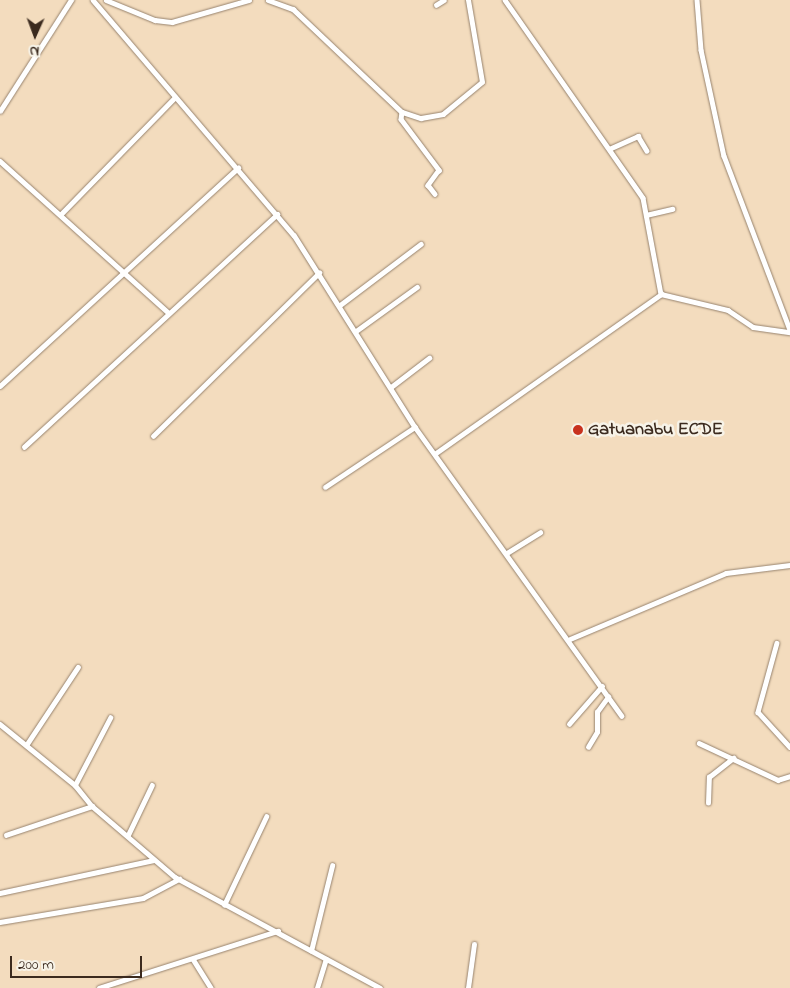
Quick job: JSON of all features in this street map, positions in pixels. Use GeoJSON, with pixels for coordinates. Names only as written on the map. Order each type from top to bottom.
{"type":"FeatureCollection","features":[{"type":"Feature","properties":{"kind":"street"},"geometry":{"type":"LineString","coordinates":[[0,111],[71,0]]}},
{"type":"Feature","properties":{"kind":"street"},"geometry":{"type":"LineString","coordinates":[[93,0],[277,214],[319,273],[415,427],[436,453],[506,553],[570,639],[622,716]]}},
{"type":"Feature","properties":{"kind":"street"},"geometry":{"type":"LineString","coordinates":[[106,0],[155,20],[172,22],[249,0]]}},
{"type":"Feature","properties":{"kind":"street"},"geometry":{"type":"LineString","coordinates":[[268,0],[293,9],[316,27],[402,112],[420,118],[435,117],[480,88],[482,64],[468,0]]}},
{"type":"Feature","properties":{"kind":"street"},"geometry":{"type":"LineString","coordinates":[[436,5],[444,0]]}},
{"type":"Feature","properties":{"kind":"street"},"geometry":{"type":"LineString","coordinates":[[505,0],[643,198],[661,294]]}},
{"type":"Feature","properties":{"kind":"street"},"geometry":{"type":"LineString","coordinates":[[436,453],[661,294],[728,310],[753,328],[790,331],[724,156],[701,50],[697,0]]}},
{"type":"Feature","properties":{"kind":"street"},"geometry":{"type":"LineString","coordinates":[[61,214],[175,97]]}},
{"type":"Feature","properties":{"kind":"street"},"geometry":{"type":"LineString","coordinates":[[402,112],[401,119],[439,170],[428,185],[435,194]]}},
{"type":"Feature","properties":{"kind":"street"},"geometry":{"type":"LineString","coordinates":[[609,149],[638,136],[647,151]]}},
{"type":"Feature","properties":{"kind":"street"},"geometry":{"type":"LineString","coordinates":[[0,160],[169,313]]}},
{"type":"Feature","properties":{"kind":"street"},"geometry":{"type":"LineString","coordinates":[[0,386],[238,168]]}},
{"type":"Feature","properties":{"kind":"street"},"geometry":{"type":"LineString","coordinates":[[646,215],[672,209]]}},
{"type":"Feature","properties":{"kind":"street"},"geometry":{"type":"LineString","coordinates":[[24,447],[277,214]]}},
{"type":"Feature","properties":{"kind":"street"},"geometry":{"type":"LineString","coordinates":[[340,306],[421,244]]}},
{"type":"Feature","properties":{"kind":"street"},"geometry":{"type":"LineString","coordinates":[[153,436],[319,273]]}},
{"type":"Feature","properties":{"kind":"street"},"geometry":{"type":"LineString","coordinates":[[356,331],[417,287]]}},
{"type":"Feature","properties":{"kind":"street"},"geometry":{"type":"LineString","coordinates":[[391,387],[429,358]]}},
{"type":"Feature","properties":{"kind":"street"},"geometry":{"type":"LineString","coordinates":[[325,486],[415,427]]}},
{"type":"Feature","properties":{"kind":"street"},"geometry":{"type":"LineString","coordinates":[[506,553],[540,532]]}},
{"type":"Feature","properties":{"kind":"street"},"geometry":{"type":"LineString","coordinates":[[570,639],[726,572],[790,565]]}},
{"type":"Feature","properties":{"kind":"street"},"geometry":{"type":"LineString","coordinates":[[777,644],[758,712],[790,747]]}},
{"type":"Feature","properties":{"kind":"street"},"geometry":{"type":"LineString","coordinates":[[27,744],[78,667]]}},
{"type":"Feature","properties":{"kind":"street"},"geometry":{"type":"LineString","coordinates":[[569,724],[602,686]]}},
{"type":"Feature","properties":{"kind":"street"},"geometry":{"type":"LineString","coordinates":[[588,747],[596,732],[597,712],[608,697]]}},
{"type":"Feature","properties":{"kind":"street"},"geometry":{"type":"LineString","coordinates":[[75,784],[110,718]]}},
{"type":"Feature","properties":{"kind":"street"},"geometry":{"type":"LineString","coordinates":[[0,724],[75,784],[92,806],[179,880],[224,905],[278,931],[380,988]]}},
{"type":"Feature","properties":{"kind":"street"},"geometry":{"type":"LineString","coordinates":[[699,743],[778,780],[790,776]]}},
{"type":"Feature","properties":{"kind":"street"},"geometry":{"type":"LineString","coordinates":[[708,803],[709,776],[733,758]]}},
{"type":"Feature","properties":{"kind":"street"},"geometry":{"type":"LineString","coordinates":[[128,835],[152,785]]}},
{"type":"Feature","properties":{"kind":"street"},"geometry":{"type":"LineString","coordinates":[[6,835],[92,806]]}},
{"type":"Feature","properties":{"kind":"street"},"geometry":{"type":"LineString","coordinates":[[224,905],[266,817]]}},
{"type":"Feature","properties":{"kind":"street"},"geometry":{"type":"LineString","coordinates":[[0,893],[154,860]]}},
{"type":"Feature","properties":{"kind":"street"},"geometry":{"type":"LineString","coordinates":[[311,951],[332,866]]}},
{"type":"Feature","properties":{"kind":"street"},"geometry":{"type":"LineString","coordinates":[[0,922],[143,898],[179,880]]}},
{"type":"Feature","properties":{"kind":"street"},"geometry":{"type":"LineString","coordinates":[[100,988],[278,931]]}},
{"type":"Feature","properties":{"kind":"street"},"geometry":{"type":"LineString","coordinates":[[468,988],[474,944]]}},
{"type":"Feature","properties":{"kind":"street"},"geometry":{"type":"LineString","coordinates":[[193,959],[212,988]]}},
{"type":"Feature","properties":{"kind":"street"},"geometry":{"type":"LineString","coordinates":[[317,988],[326,959]]}},
{"type":"Feature","properties":{"kind":"place","name":"Gatuanabu ECDE"},"geometry":{"type":"Point","coordinates":[578,430]}}]}
